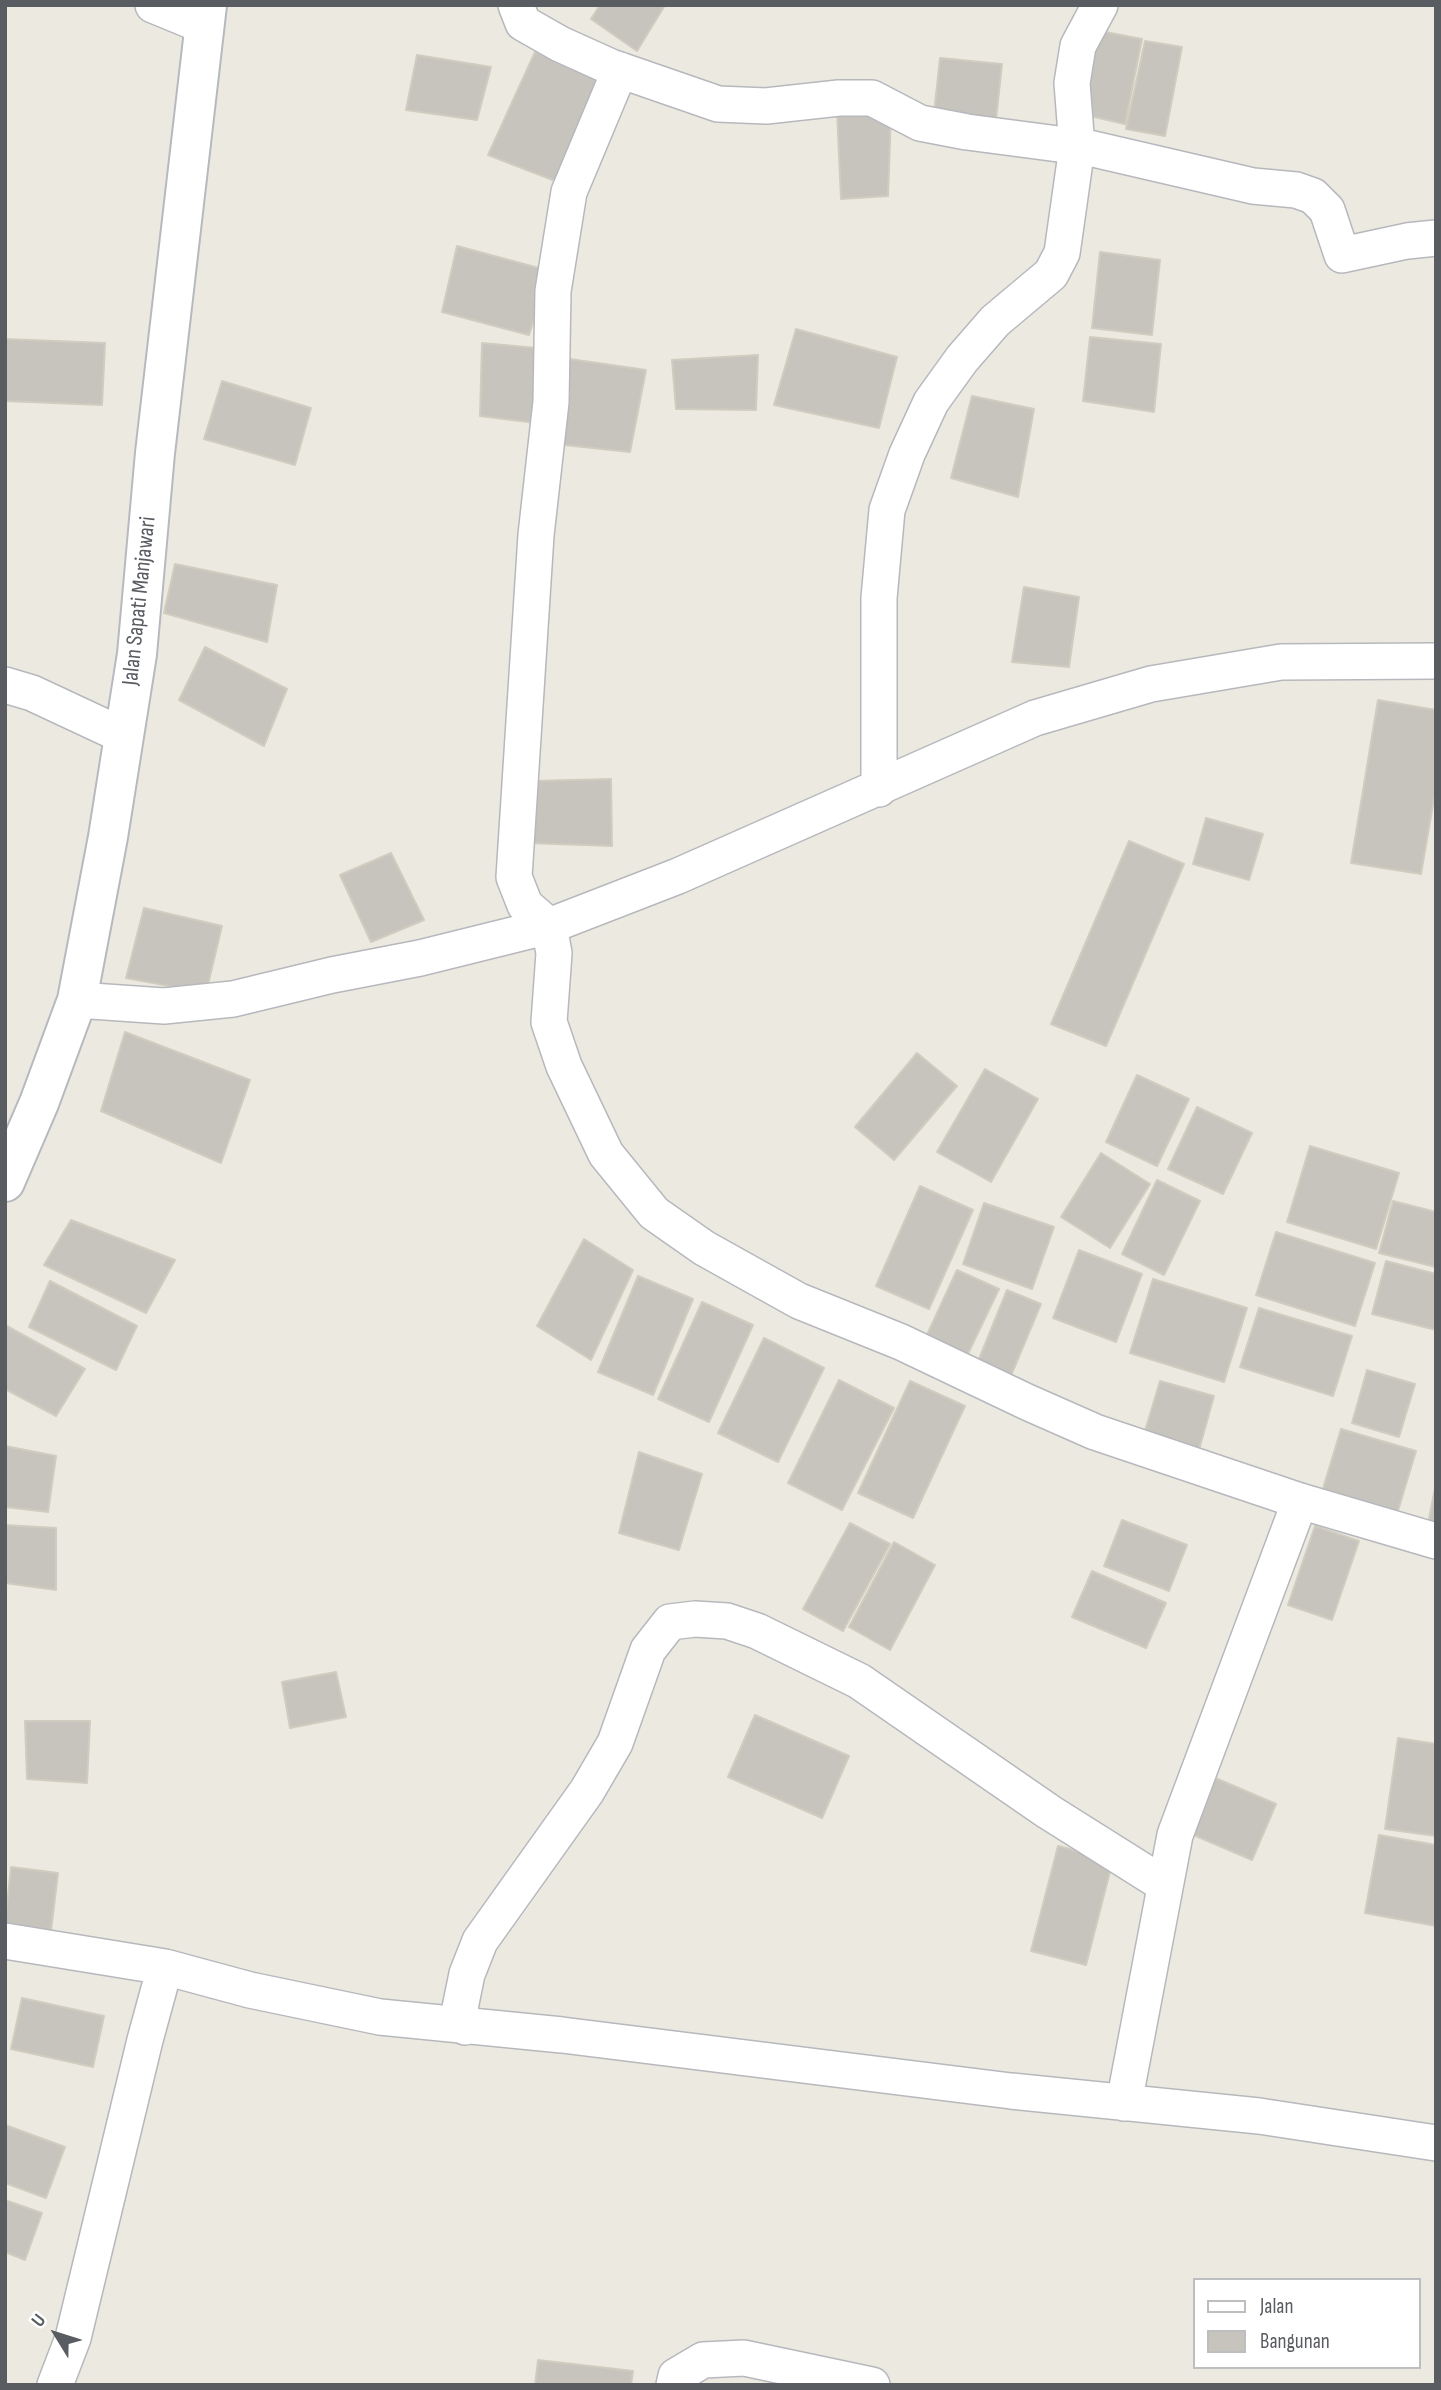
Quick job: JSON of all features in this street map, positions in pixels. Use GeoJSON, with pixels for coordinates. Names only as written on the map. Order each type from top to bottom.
{"type":"FeatureCollection","features":[{"type":"Feature","properties":{"kind":"street"},"geometry":{"type":"LineString","coordinates":[[153,5],[206,16]]}},
{"type":"Feature","properties":{"kind":"street"},"geometry":{"type":"LineString","coordinates":[[516,5],[523,23],[560,44],[620,70],[718,104],[766,106],[839,98],[872,98],[920,123],[1077,147],[1253,186],[1296,190],[1313,197],[1327,210],[1342,255],[1407,241],[1436,238]]}},
{"type":"Feature","properties":{"kind":"street"},"geometry":{"type":"LineString","coordinates":[[879,789],[879,598],[887,510],[907,454],[931,402],[962,359],[995,321],[1051,274],[1062,253],[1077,147],[1072,83],[1078,46],[1100,5]]}},
{"type":"Feature","properties":{"kind":"street","name":"Jalan Sapati Manjawari"},"geometry":{"type":"LineString","coordinates":[[5,1182],[39,1102],[77,1000],[108,837],[137,654],[155,453],[206,16]]}},
{"type":"Feature","properties":{"kind":"street"},"geometry":{"type":"LineString","coordinates":[[620,70],[569,192],[553,291],[551,402],[536,535],[514,877],[525,905],[549,926],[554,953],[549,1022],[564,1066],[606,1154],[654,1213],[704,1248],[799,1301],[901,1342],[1095,1432],[1300,1501],[1436,1542]]}},
{"type":"Feature","properties":{"kind":"street"},"geometry":{"type":"LineString","coordinates":[[77,1000],[164,1006],[233,999],[332,975],[420,958],[549,926],[678,876],[1035,719],[1151,684],[1281,662],[1436,661]]}},
{"type":"Feature","properties":{"kind":"street"},"geometry":{"type":"LineString","coordinates":[[5,685],[32,693],[124,736]]}},
{"type":"Feature","properties":{"kind":"street"},"geometry":{"type":"LineString","coordinates":[[1124,2103],[1175,1835],[1300,1501]]}},
{"type":"Feature","properties":{"kind":"street"},"geometry":{"type":"LineString","coordinates":[[465,2027],[460,2008],[467,1974],[480,1941],[587,1791],[615,1743],[648,1650],[670,1622],[695,1619],[727,1621],[757,1631],[859,1681],[1049,1812],[1165,1885]]}},
{"type":"Feature","properties":{"kind":"street"},"geometry":{"type":"LineString","coordinates":[[5,1941],[165,1967],[250,1990],[380,2017],[562,2035],[1124,2103],[1259,2116],[1436,2143]]}},
{"type":"Feature","properties":{"kind":"street"},"geometry":{"type":"LineString","coordinates":[[55,2385],[73,2338],[165,1967]]}},
{"type":"Feature","properties":{"kind":"street"},"geometry":{"type":"LineString","coordinates":[[674,2385],[676,2376],[703,2360],[744,2358],[872,2385]]}},
{"type":"Feature","properties":{"kind":"building"},"geometry":{"type":"Polygon","coordinates":[[[600,5],[665,5],[637,51],[591,19],[600,5]]]}},
{"type":"Feature","properties":{"kind":"building"},"geometry":{"type":"Polygon","coordinates":[[[1100,31],[1142,39],[1125,124],[1081,114],[1100,31]]]}},
{"type":"Feature","properties":{"kind":"building"},"geometry":{"type":"Polygon","coordinates":[[[1145,41],[1182,47],[1165,136],[1126,129],[1145,41]]]}},
{"type":"Feature","properties":{"kind":"building"},"geometry":{"type":"Polygon","coordinates":[[[535,52],[603,77],[563,184],[488,155],[535,52]]]}},
{"type":"Feature","properties":{"kind":"building"},"geometry":{"type":"Polygon","coordinates":[[[417,55],[491,67],[477,120],[406,110],[417,55]]]}},
{"type":"Feature","properties":{"kind":"building"},"geometry":{"type":"Polygon","coordinates":[[[940,58],[1002,64],[996,120],[934,113],[940,58]]]}},
{"type":"Feature","properties":{"kind":"building"},"geometry":{"type":"Polygon","coordinates":[[[837,111],[891,113],[888,196],[841,199],[837,111]]]}},
{"type":"Feature","properties":{"kind":"building"},"geometry":{"type":"Polygon","coordinates":[[[457,246],[550,271],[529,335],[442,312],[457,246]]]}},
{"type":"Feature","properties":{"kind":"building"},"geometry":{"type":"Polygon","coordinates":[[[1100,252],[1160,260],[1152,335],[1092,328],[1100,252]]]}},
{"type":"Feature","properties":{"kind":"building"},"geometry":{"type":"Polygon","coordinates":[[[796,329],[897,357],[879,428],[774,405],[796,329]]]}},
{"type":"Feature","properties":{"kind":"building"},"geometry":{"type":"Polygon","coordinates":[[[1090,337],[1161,344],[1154,412],[1083,401],[1090,337]]]}},
{"type":"Feature","properties":{"kind":"building"},"geometry":{"type":"Polygon","coordinates":[[[5,339],[105,343],[102,405],[5,401],[5,339]]]}},
{"type":"Feature","properties":{"kind":"building"},"geometry":{"type":"Polygon","coordinates":[[[482,343],[537,348],[536,423],[480,416],[482,343]]]}},
{"type":"Feature","properties":{"kind":"building"},"geometry":{"type":"Polygon","coordinates":[[[758,355],[756,410],[676,409],[672,360],[758,355]]]}},
{"type":"Feature","properties":{"kind":"building"},"geometry":{"type":"Polygon","coordinates":[[[563,358],[646,370],[630,452],[555,444],[563,358]]]}},
{"type":"Feature","properties":{"kind":"building"},"geometry":{"type":"Polygon","coordinates":[[[222,381],[311,408],[295,465],[204,439],[222,381]]]}},
{"type":"Feature","properties":{"kind":"building"},"geometry":{"type":"Polygon","coordinates":[[[972,396],[1034,409],[1018,497],[951,478],[972,396]]]}},
{"type":"Feature","properties":{"kind":"building"},"geometry":{"type":"Polygon","coordinates":[[[175,564],[277,585],[267,642],[164,613],[175,564]]]}},
{"type":"Feature","properties":{"kind":"building"},"geometry":{"type":"Polygon","coordinates":[[[1024,587],[1079,597],[1069,667],[1012,662],[1024,587]]]}},
{"type":"Feature","properties":{"kind":"building"},"geometry":{"type":"Polygon","coordinates":[[[205,647],[287,689],[264,746],[179,700],[205,647]]]}},
{"type":"Feature","properties":{"kind":"building"},"geometry":{"type":"Polygon","coordinates":[[[1378,700],[1436,710],[1436,787],[1421,874],[1351,863],[1378,700]]]}},
{"type":"Feature","properties":{"kind":"building"},"geometry":{"type":"Polygon","coordinates":[[[611,779],[612,846],[528,843],[533,781],[611,779]]]}},
{"type":"Feature","properties":{"kind":"building"},"geometry":{"type":"Polygon","coordinates":[[[1206,818],[1263,834],[1249,880],[1193,864],[1206,818]]]}},
{"type":"Feature","properties":{"kind":"building"},"geometry":{"type":"Polygon","coordinates":[[[1129,841],[1184,864],[1106,1046],[1051,1024],[1129,841]]]}},
{"type":"Feature","properties":{"kind":"building"},"geometry":{"type":"Polygon","coordinates":[[[391,853],[424,920],[371,942],[340,875],[391,853]]]}},
{"type":"Feature","properties":{"kind":"building"},"geometry":{"type":"Polygon","coordinates":[[[144,908],[222,926],[206,993],[126,978],[144,908]]]}},
{"type":"Feature","properties":{"kind":"building"},"geometry":{"type":"Polygon","coordinates":[[[125,1032],[250,1080],[221,1163],[101,1111],[125,1032]]]}},
{"type":"Feature","properties":{"kind":"building"},"geometry":{"type":"Polygon","coordinates":[[[917,1053],[957,1086],[894,1160],[855,1127],[917,1053]]]}},
{"type":"Feature","properties":{"kind":"building"},"geometry":{"type":"Polygon","coordinates":[[[985,1069],[1038,1099],[991,1182],[937,1152],[985,1069]]]}},
{"type":"Feature","properties":{"kind":"building"},"geometry":{"type":"Polygon","coordinates":[[[1137,1075],[1189,1099],[1157,1166],[1106,1142],[1137,1075]]]}},
{"type":"Feature","properties":{"kind":"building"},"geometry":{"type":"Polygon","coordinates":[[[1197,1107],[1252,1133],[1223,1194],[1168,1169],[1197,1107]]]}},
{"type":"Feature","properties":{"kind":"building"},"geometry":{"type":"Polygon","coordinates":[[[1310,1146],[1399,1173],[1376,1249],[1287,1222],[1310,1146]]]}},
{"type":"Feature","properties":{"kind":"building"},"geometry":{"type":"Polygon","coordinates":[[[1101,1153],[1150,1184],[1110,1248],[1061,1217],[1101,1153]]]}},
{"type":"Feature","properties":{"kind":"building"},"geometry":{"type":"Polygon","coordinates":[[[1157,1180],[1200,1201],[1164,1275],[1122,1254],[1157,1180]]]}},
{"type":"Feature","properties":{"kind":"building"},"geometry":{"type":"Polygon","coordinates":[[[920,1186],[973,1210],[929,1309],[876,1286],[920,1186]]]}},
{"type":"Feature","properties":{"kind":"building"},"geometry":{"type":"Polygon","coordinates":[[[1393,1201],[1436,1212],[1436,1267],[1379,1253],[1393,1201]]]}},
{"type":"Feature","properties":{"kind":"building"},"geometry":{"type":"Polygon","coordinates":[[[984,1203],[1054,1227],[1032,1289],[963,1264],[984,1203]]]}},
{"type":"Feature","properties":{"kind":"building"},"geometry":{"type":"Polygon","coordinates":[[[71,1220],[175,1260],[146,1313],[44,1265],[71,1220]]]}},
{"type":"Feature","properties":{"kind":"building"},"geometry":{"type":"Polygon","coordinates":[[[1276,1232],[1375,1263],[1355,1326],[1256,1295],[1276,1232]]]}},
{"type":"Feature","properties":{"kind":"building"},"geometry":{"type":"Polygon","coordinates":[[[584,1239],[633,1270],[591,1360],[537,1326],[584,1239]]]}},
{"type":"Feature","properties":{"kind":"building"},"geometry":{"type":"Polygon","coordinates":[[[1079,1250],[1142,1274],[1116,1342],[1053,1318],[1079,1250]]]}},
{"type":"Feature","properties":{"kind":"building"},"geometry":{"type":"Polygon","coordinates":[[[1386,1261],[1436,1274],[1436,1330],[1372,1314],[1386,1261]]]}},
{"type":"Feature","properties":{"kind":"building"},"geometry":{"type":"Polygon","coordinates":[[[957,1270],[999,1289],[966,1358],[925,1339],[957,1270]]]}},
{"type":"Feature","properties":{"kind":"building"},"geometry":{"type":"Polygon","coordinates":[[[638,1276],[693,1299],[653,1395],[598,1372],[638,1276]]]}},
{"type":"Feature","properties":{"kind":"building"},"geometry":{"type":"Polygon","coordinates":[[[1153,1279],[1247,1308],[1224,1382],[1130,1353],[1153,1279]]]}},
{"type":"Feature","properties":{"kind":"building"},"geometry":{"type":"Polygon","coordinates":[[[50,1281],[137,1326],[116,1370],[29,1327],[50,1281]]]}},
{"type":"Feature","properties":{"kind":"building"},"geometry":{"type":"Polygon","coordinates":[[[1007,1290],[1041,1304],[1010,1378],[977,1364],[1007,1290]]]}},
{"type":"Feature","properties":{"kind":"building"},"geometry":{"type":"Polygon","coordinates":[[[702,1302],[753,1325],[709,1422],[658,1399],[702,1302]]]}},
{"type":"Feature","properties":{"kind":"building"},"geometry":{"type":"Polygon","coordinates":[[[1259,1308],[1352,1336],[1333,1396],[1240,1367],[1259,1308]]]}},
{"type":"Feature","properties":{"kind":"building"},"geometry":{"type":"Polygon","coordinates":[[[5,1325],[85,1369],[56,1416],[5,1389],[5,1325]]]}},
{"type":"Feature","properties":{"kind":"building"},"geometry":{"type":"Polygon","coordinates":[[[764,1338],[824,1368],[778,1462],[718,1433],[764,1338]]]}},
{"type":"Feature","properties":{"kind":"building"},"geometry":{"type":"Polygon","coordinates":[[[1367,1370],[1415,1384],[1399,1437],[1352,1423],[1367,1370]]]}},
{"type":"Feature","properties":{"kind":"building"},"geometry":{"type":"Polygon","coordinates":[[[839,1380],[894,1408],[842,1510],[788,1483],[839,1380]]]}},
{"type":"Feature","properties":{"kind":"building"},"geometry":{"type":"Polygon","coordinates":[[[910,1381],[965,1406],[913,1518],[858,1493],[910,1381]]]}},
{"type":"Feature","properties":{"kind":"building"},"geometry":{"type":"Polygon","coordinates":[[[1160,1381],[1214,1396],[1197,1457],[1142,1441],[1160,1381]]]}},
{"type":"Feature","properties":{"kind":"building"},"geometry":{"type":"Polygon","coordinates":[[[1341,1429],[1416,1451],[1397,1514],[1322,1492],[1341,1429]]]}},
{"type":"Feature","properties":{"kind":"building"},"geometry":{"type":"Polygon","coordinates":[[[5,1446],[56,1456],[48,1512],[5,1507],[5,1446]]]}},
{"type":"Feature","properties":{"kind":"building"},"geometry":{"type":"Polygon","coordinates":[[[639,1452],[702,1474],[679,1550],[619,1533],[639,1452]]]}},
{"type":"Feature","properties":{"kind":"building"},"geometry":{"type":"Polygon","coordinates":[[[1436,1483],[1436,1525],[1428,1524],[1436,1483]]]}},
{"type":"Feature","properties":{"kind":"building"},"geometry":{"type":"Polygon","coordinates":[[[1122,1520],[1187,1545],[1169,1591],[1104,1566],[1122,1520]]]}},
{"type":"Feature","properties":{"kind":"building"},"geometry":{"type":"Polygon","coordinates":[[[850,1523],[890,1544],[843,1631],[803,1609],[850,1523]]]}},
{"type":"Feature","properties":{"kind":"building"},"geometry":{"type":"Polygon","coordinates":[[[5,1525],[56,1528],[56,1590],[5,1583],[5,1525]]]}},
{"type":"Feature","properties":{"kind":"building"},"geometry":{"type":"Polygon","coordinates":[[[1315,1526],[1359,1541],[1332,1620],[1288,1605],[1315,1526]]]}},
{"type":"Feature","properties":{"kind":"building"},"geometry":{"type":"Polygon","coordinates":[[[894,1542],[935,1565],[890,1650],[849,1627],[894,1542]]]}},
{"type":"Feature","properties":{"kind":"building"},"geometry":{"type":"Polygon","coordinates":[[[1092,1571],[1166,1603],[1146,1648],[1072,1617],[1092,1571]]]}},
{"type":"Feature","properties":{"kind":"building"},"geometry":{"type":"Polygon","coordinates":[[[336,1672],[346,1717],[290,1728],[282,1682],[336,1672]]]}},
{"type":"Feature","properties":{"kind":"building"},"geometry":{"type":"Polygon","coordinates":[[[755,1715],[849,1756],[822,1818],[728,1777],[755,1715]]]}},
{"type":"Feature","properties":{"kind":"building"},"geometry":{"type":"Polygon","coordinates":[[[25,1721],[90,1721],[87,1783],[27,1779],[25,1721]]]}},
{"type":"Feature","properties":{"kind":"building"},"geometry":{"type":"Polygon","coordinates":[[[1398,1738],[1436,1744],[1436,1836],[1385,1829],[1398,1738]]]}},
{"type":"Feature","properties":{"kind":"building"},"geometry":{"type":"Polygon","coordinates":[[[1213,1777],[1276,1804],[1252,1860],[1189,1833],[1213,1777]]]}},
{"type":"Feature","properties":{"kind":"building"},"geometry":{"type":"Polygon","coordinates":[[[1379,1835],[1436,1845],[1436,1926],[1365,1913],[1379,1835]]]}},
{"type":"Feature","properties":{"kind":"building"},"geometry":{"type":"Polygon","coordinates":[[[1058,1846],[1113,1860],[1086,1965],[1031,1951],[1058,1846]]]}},
{"type":"Feature","properties":{"kind":"building"},"geometry":{"type":"Polygon","coordinates":[[[11,1867],[58,1873],[51,1931],[5,1925],[11,1867]]]}},
{"type":"Feature","properties":{"kind":"building"},"geometry":{"type":"Polygon","coordinates":[[[22,1998],[104,2016],[93,2067],[11,2049],[22,1998]]]}},
{"type":"Feature","properties":{"kind":"building"},"geometry":{"type":"Polygon","coordinates":[[[5,2125],[65,2147],[46,2198],[5,2183],[5,2125]]]}},
{"type":"Feature","properties":{"kind":"building"},"geometry":{"type":"Polygon","coordinates":[[[5,2200],[42,2213],[25,2260],[5,2252],[5,2200]]]}},
{"type":"Feature","properties":{"kind":"building"},"geometry":{"type":"Polygon","coordinates":[[[538,2360],[633,2371],[631,2385],[535,2385],[538,2360]]]}}]}
